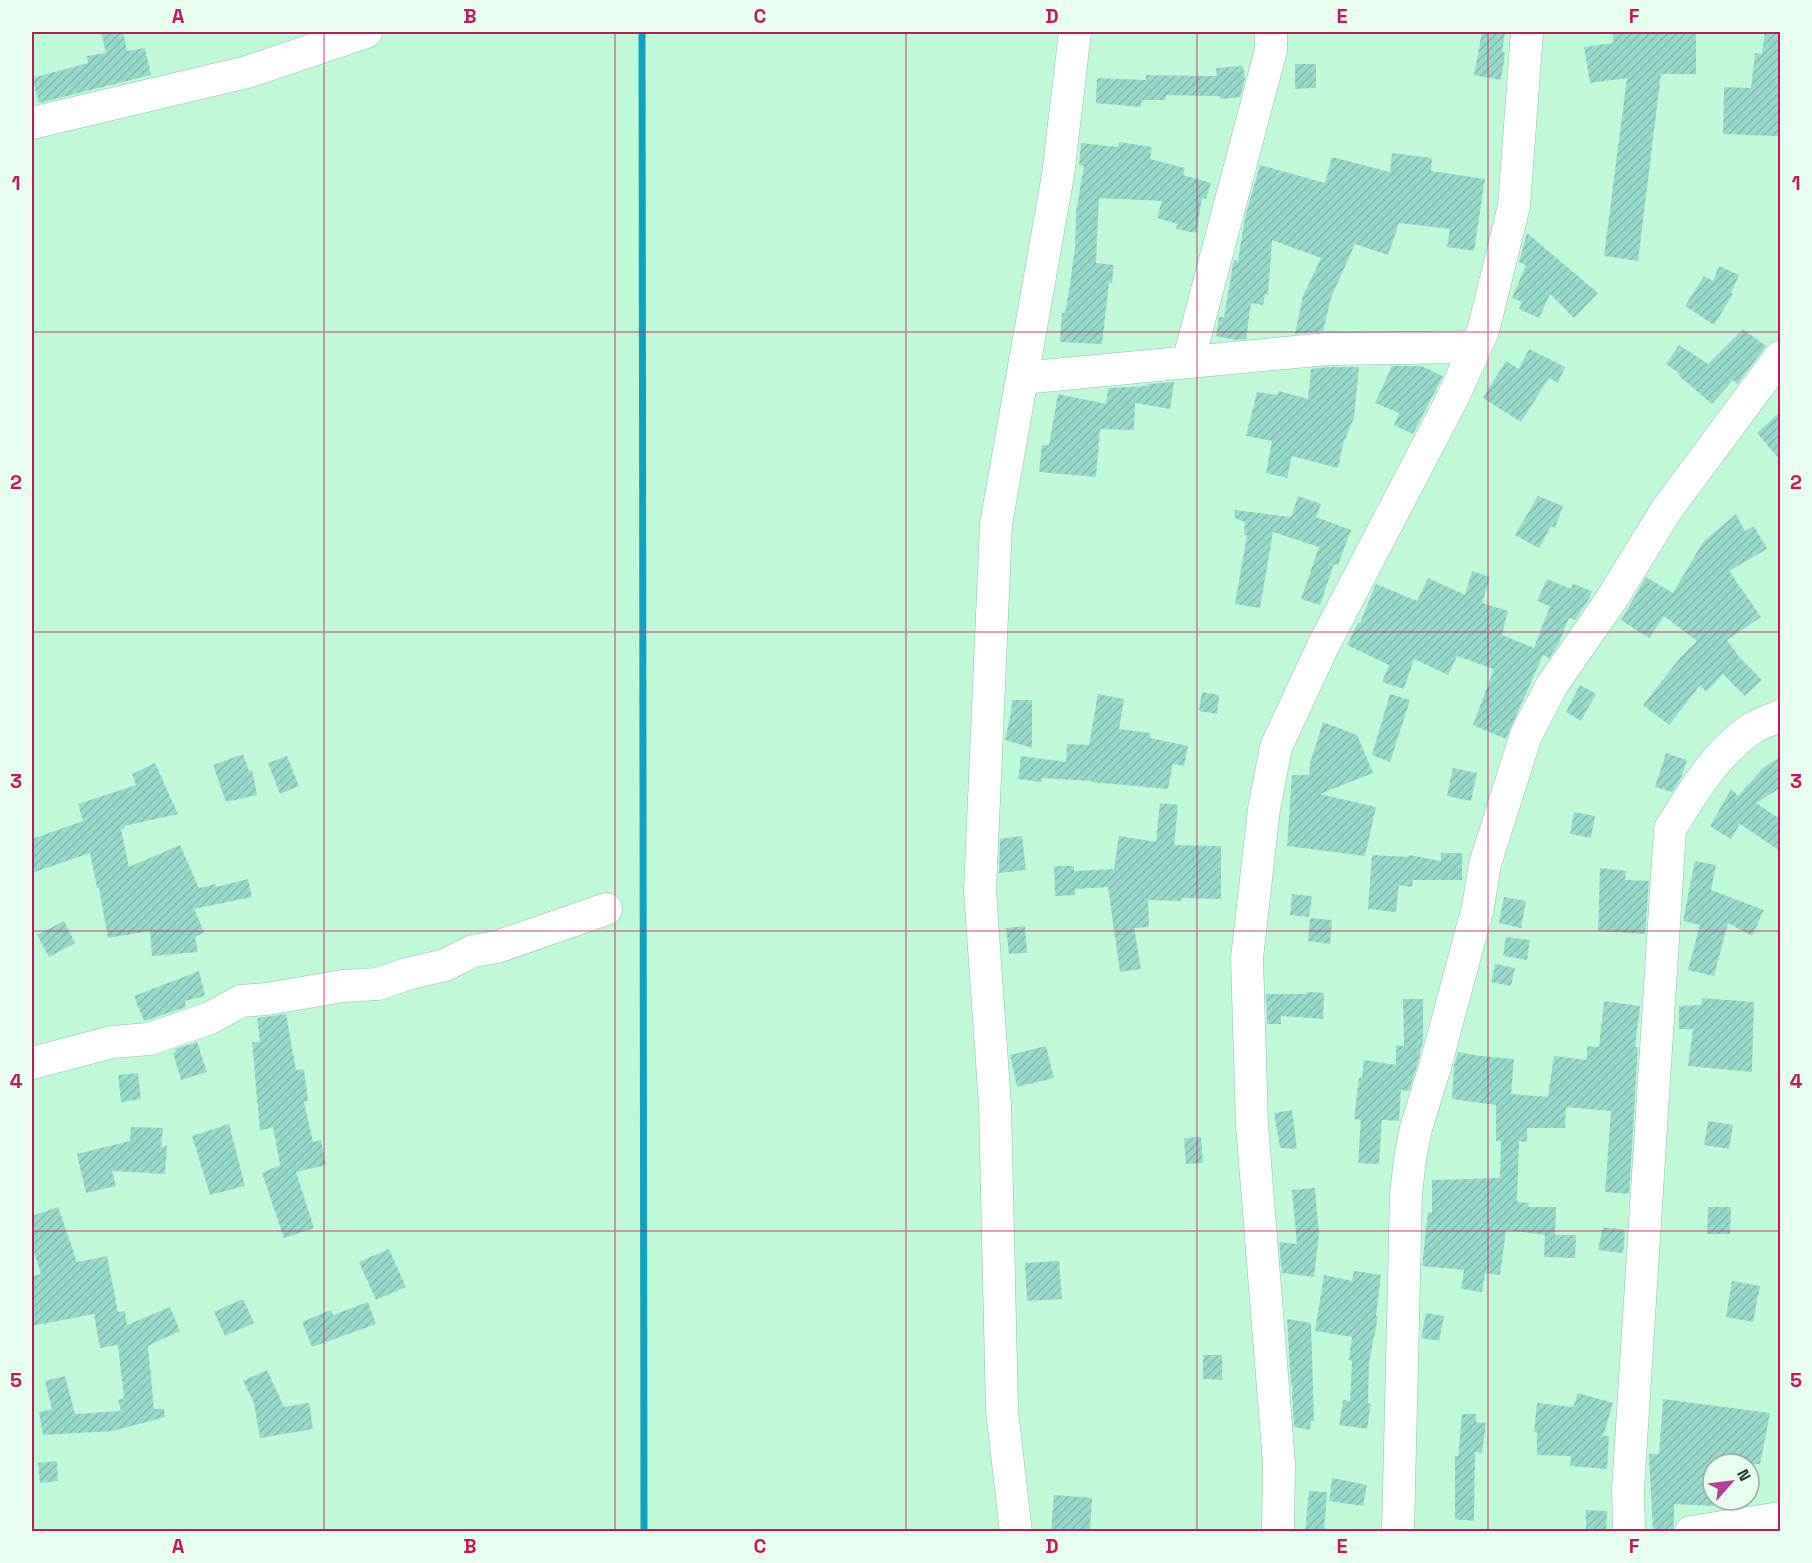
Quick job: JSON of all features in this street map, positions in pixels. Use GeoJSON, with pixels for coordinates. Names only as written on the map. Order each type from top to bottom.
{"type":"FeatureCollection","features":[{"type":"Feature","properties":{"kind":"street"},"geometry":{"type":"LineString","coordinates":[[32,123],[247,72],[366,32]]}},
{"type":"Feature","properties":{"kind":"street"},"geometry":{"type":"LineString","coordinates":[[1016,1532],[1002,1411],[994,1105],[980,891],[996,524],[1058,175],[1075,32]]}},
{"type":"Feature","properties":{"kind":"street"},"geometry":{"type":"LineString","coordinates":[[1188,362],[1271,50],[1271,32]]}},
{"type":"Feature","properties":{"kind":"street"},"geometry":{"type":"LineString","coordinates":[[1278,1532],[1279,1463],[1252,1125],[1247,958],[1264,809],[1276,747],[1324,644],[1452,399],[1483,331],[1514,206],[1527,32]]}},
{"type":"Feature","properties":{"kind":"street"},"geometry":{"type":"LineString","coordinates":[[1022,378],[1327,348],[1475,347]]}},
{"type":"Feature","properties":{"kind":"street"},"geometry":{"type":"LineString","coordinates":[[1398,1532],[1406,1194],[1410,1159],[1416,1128],[1436,1067],[1478,908],[1485,864],[1526,735],[1552,685],[1611,600],[1667,509],[1780,357]]}},
{"type":"Feature","properties":{"kind":"street"},"geometry":{"type":"LineString","coordinates":[[1629,1532],[1628,1489],[1670,829],[1698,784],[1722,754],[1752,728],[1780,716]]}},
{"type":"Feature","properties":{"kind":"street"},"geometry":{"type":"LineString","coordinates":[[32,1063],[112,1042],[149,1039],[210,1018],[241,1001],[267,999],[343,986],[378,984],[445,965],[473,951],[497,947],[606,909]]}},
{"type":"Feature","properties":{"kind":"street"},"geometry":{"type":"LineString","coordinates":[[1691,1532],[1780,1518]]}},
{"type":"Feature","properties":{"kind":"building"},"geometry":{"type":"Polygon","coordinates":[[[101,32],[123,32],[127,51],[145,48],[151,75],[39,103],[32,78],[88,63],[87,56],[106,53],[101,32]]]}},
{"type":"Feature","properties":{"kind":"building"},"geometry":{"type":"Polygon","coordinates":[[[1482,32],[1505,32],[1501,80],[1474,75],[1482,32]]]}},
{"type":"Feature","properties":{"kind":"building"},"geometry":{"type":"Polygon","coordinates":[[[1613,32],[1696,32],[1696,74],[1661,74],[1638,261],[1604,256],[1627,78],[1590,83],[1584,47],[1613,43],[1613,32]]]}},
{"type":"Feature","properties":{"kind":"building"},"geometry":{"type":"Polygon","coordinates":[[[1765,32],[1780,32],[1778,136],[1723,134],[1724,87],[1751,88],[1755,53],[1762,54],[1765,32]]]}},
{"type":"Feature","properties":{"kind":"building"},"geometry":{"type":"Polygon","coordinates":[[[1295,64],[1316,64],[1316,88],[1295,89],[1295,64]]]}},
{"type":"Feature","properties":{"kind":"building"},"geometry":{"type":"Polygon","coordinates":[[[1243,66],[1245,79],[1240,97],[1220,99],[1219,96],[1166,95],[1166,100],[1142,100],[1141,107],[1096,103],[1097,78],[1146,80],[1146,75],[1217,76],[1216,68],[1243,66]]]}},
{"type":"Feature","properties":{"kind":"building"},"geometry":{"type":"Polygon","coordinates":[[[1119,142],[1152,147],[1150,159],[1185,168],[1183,175],[1211,183],[1206,199],[1202,198],[1196,233],[1176,229],[1177,224],[1157,218],[1162,201],[1099,198],[1096,263],[1114,265],[1112,283],[1109,283],[1102,344],[1060,342],[1062,313],[1065,313],[1075,248],[1076,212],[1084,166],[1079,165],[1081,143],[1118,147],[1119,142]]]}},
{"type":"Feature","properties":{"kind":"building"},"geometry":{"type":"Polygon","coordinates":[[[1392,153],[1432,158],[1431,171],[1485,179],[1474,251],[1447,247],[1450,229],[1399,223],[1388,255],[1355,244],[1331,298],[1323,331],[1295,334],[1303,296],[1321,258],[1272,240],[1268,295],[1265,294],[1263,305],[1251,303],[1246,339],[1236,340],[1216,336],[1219,317],[1224,317],[1233,264],[1234,260],[1238,261],[1245,217],[1260,165],[1325,183],[1332,157],[1390,172],[1392,153]]]}},
{"type":"Feature","properties":{"kind":"building"},"geometry":{"type":"Polygon","coordinates":[[[1527,233],[1598,293],[1574,318],[1550,294],[1539,318],[1519,309],[1522,302],[1512,298],[1526,265],[1519,262],[1527,233]]]}},
{"type":"Feature","properties":{"kind":"building"},"geometry":{"type":"Polygon","coordinates":[[[1719,266],[1739,275],[1731,293],[1733,294],[1714,325],[1685,306],[1704,276],[1713,281],[1719,266]]]}},
{"type":"Feature","properties":{"kind":"building"},"geometry":{"type":"Polygon","coordinates":[[[1743,329],[1766,346],[1739,382],[1737,384],[1733,380],[1712,404],[1666,364],[1679,345],[1708,364],[1743,329]]]}},
{"type":"Feature","properties":{"kind":"building"},"geometry":{"type":"Polygon","coordinates":[[[1529,349],[1565,367],[1558,383],[1549,378],[1521,422],[1483,398],[1506,361],[1519,369],[1529,349]]]}},
{"type":"Feature","properties":{"kind":"building"},"geometry":{"type":"Polygon","coordinates":[[[1392,366],[1421,366],[1443,376],[1413,434],[1394,425],[1399,413],[1375,403],[1392,366]]]}},
{"type":"Feature","properties":{"kind":"building"},"geometry":{"type":"Polygon","coordinates":[[[1359,367],[1354,418],[1343,444],[1338,468],[1292,456],[1287,478],[1266,473],[1272,441],[1246,436],[1257,392],[1277,395],[1279,391],[1308,399],[1311,369],[1359,367]]]}},
{"type":"Feature","properties":{"kind":"building"},"geometry":{"type":"Polygon","coordinates":[[[1174,382],[1170,409],[1135,403],[1134,430],[1100,429],[1096,477],[1039,472],[1042,445],[1049,445],[1058,394],[1106,404],[1108,388],[1174,382]]]}},
{"type":"Feature","properties":{"kind":"building"},"geometry":{"type":"Polygon","coordinates":[[[1780,412],[1780,460],[1757,433],[1780,412]]]}},
{"type":"Feature","properties":{"kind":"building"},"geometry":{"type":"Polygon","coordinates":[[[1298,496],[1321,504],[1316,517],[1351,530],[1338,565],[1334,564],[1320,605],[1301,599],[1319,547],[1273,532],[1260,608],[1235,604],[1247,535],[1244,535],[1245,522],[1234,518],[1235,510],[1291,517],[1298,496]]]}},
{"type":"Feature","properties":{"kind":"building"},"geometry":{"type":"Polygon","coordinates":[[[1538,496],[1563,506],[1555,528],[1551,526],[1539,548],[1515,535],[1538,496]]]}},
{"type":"Feature","properties":{"kind":"building"},"geometry":{"type":"Polygon","coordinates":[[[1736,514],[1745,531],[1754,526],[1767,549],[1729,571],[1761,617],[1727,640],[1740,658],[1762,680],[1745,696],[1723,674],[1706,692],[1700,685],[1669,725],[1643,705],[1679,659],[1697,641],[1664,616],[1649,638],[1621,620],[1646,577],[1673,593],[1703,542],[1736,514]]]}},
{"type":"Feature","properties":{"kind":"building"},"geometry":{"type":"Polygon","coordinates":[[[1472,571],[1490,577],[1482,603],[1508,611],[1502,635],[1534,648],[1550,606],[1537,601],[1547,579],[1571,589],[1573,584],[1592,591],[1575,620],[1569,618],[1558,645],[1549,658],[1543,655],[1506,739],[1473,725],[1494,669],[1457,656],[1448,675],[1414,659],[1404,689],[1382,682],[1389,665],[1347,645],[1360,623],[1376,584],[1417,601],[1428,578],[1465,595],[1472,571]]]}},
{"type":"Feature","properties":{"kind":"building"},"geometry":{"type":"Polygon","coordinates":[[[1580,685],[1596,694],[1581,721],[1566,712],[1580,685]]]}},
{"type":"Feature","properties":{"kind":"building"},"geometry":{"type":"Polygon","coordinates":[[[1202,692],[1219,695],[1217,714],[1199,711],[1202,692]]]}},
{"type":"Feature","properties":{"kind":"building"},"geometry":{"type":"Polygon","coordinates":[[[1098,694],[1124,699],[1119,729],[1150,733],[1150,738],[1188,746],[1184,766],[1173,764],[1168,789],[1092,781],[1042,778],[1042,782],[1018,779],[1021,756],[1066,762],[1067,744],[1089,745],[1098,694]]]}},
{"type":"Feature","properties":{"kind":"building"},"geometry":{"type":"Polygon","coordinates":[[[1390,694],[1410,700],[1390,762],[1372,755],[1390,694]]]}},
{"type":"Feature","properties":{"kind":"building"},"geometry":{"type":"Polygon","coordinates":[[[1012,700],[1032,700],[1032,748],[1005,740],[1012,700]]]}},
{"type":"Feature","properties":{"kind":"building"},"geometry":{"type":"Polygon","coordinates":[[[1323,722],[1357,735],[1373,773],[1320,794],[1376,807],[1365,856],[1287,846],[1292,775],[1309,775],[1310,763],[1323,722]]]}},
{"type":"Feature","properties":{"kind":"building"},"geometry":{"type":"Polygon","coordinates":[[[1666,753],[1687,760],[1681,778],[1672,792],[1655,787],[1666,753]]]}},
{"type":"Feature","properties":{"kind":"building"},"geometry":{"type":"Polygon","coordinates":[[[243,754],[249,771],[252,770],[257,795],[226,802],[213,765],[243,754]]]}},
{"type":"Feature","properties":{"kind":"building"},"geometry":{"type":"Polygon","coordinates":[[[287,756],[299,786],[280,794],[268,763],[287,756]]]}},
{"type":"Feature","properties":{"kind":"building"},"geometry":{"type":"Polygon","coordinates":[[[1780,757],[1780,788],[1756,803],[1780,819],[1780,851],[1740,824],[1731,839],[1710,826],[1731,789],[1738,796],[1763,768],[1780,757]]]}},
{"type":"Feature","properties":{"kind":"building"},"geometry":{"type":"Polygon","coordinates":[[[155,763],[178,814],[124,826],[125,828],[121,829],[129,867],[180,845],[199,888],[215,884],[216,887],[248,879],[252,897],[194,909],[204,932],[195,937],[198,952],[152,956],[150,931],[108,938],[90,853],[32,873],[32,839],[83,821],[78,804],[136,785],[132,774],[155,763]]]}},
{"type":"Feature","properties":{"kind":"building"},"geometry":{"type":"Polygon","coordinates":[[[1453,768],[1477,773],[1471,801],[1447,796],[1453,768]]]}},
{"type":"Feature","properties":{"kind":"building"},"geometry":{"type":"Polygon","coordinates":[[[1160,803],[1178,805],[1174,845],[1221,846],[1221,899],[1148,900],[1149,927],[1134,928],[1141,969],[1120,972],[1108,887],[1075,889],[1075,895],[1055,896],[1054,866],[1074,866],[1074,871],[1114,869],[1119,836],[1156,842],[1160,803]]]}},
{"type":"Feature","properties":{"kind":"building"},"geometry":{"type":"Polygon","coordinates":[[[1574,812],[1595,816],[1591,838],[1570,834],[1574,812]]]}},
{"type":"Feature","properties":{"kind":"building"},"geometry":{"type":"Polygon","coordinates":[[[1022,836],[1026,870],[999,873],[1000,839],[1022,836]]]}},
{"type":"Feature","properties":{"kind":"building"},"geometry":{"type":"Polygon","coordinates":[[[1441,853],[1462,853],[1462,880],[1413,880],[1412,887],[1399,885],[1396,912],[1368,909],[1372,855],[1408,857],[1409,855],[1441,861],[1441,853]]]}},
{"type":"Feature","properties":{"kind":"building"},"geometry":{"type":"Polygon","coordinates":[[[1695,861],[1716,865],[1711,890],[1764,910],[1752,936],[1728,923],[1714,976],[1688,970],[1700,925],[1683,921],[1695,861]]]}},
{"type":"Feature","properties":{"kind":"building"},"geometry":{"type":"Polygon","coordinates":[[[1600,868],[1626,871],[1625,880],[1649,881],[1645,934],[1598,931],[1600,868]]]}},
{"type":"Feature","properties":{"kind":"building"},"geometry":{"type":"Polygon","coordinates":[[[1292,894],[1312,896],[1309,917],[1290,915],[1292,894]]]}},
{"type":"Feature","properties":{"kind":"building"},"geometry":{"type":"Polygon","coordinates":[[[1504,897],[1526,901],[1521,928],[1499,923],[1504,897]]]}},
{"type":"Feature","properties":{"kind":"building"},"geometry":{"type":"Polygon","coordinates":[[[1310,918],[1332,920],[1330,944],[1308,941],[1310,918]]]}},
{"type":"Feature","properties":{"kind":"building"},"geometry":{"type":"Polygon","coordinates":[[[64,921],[75,943],[49,957],[37,935],[64,921]]]}},
{"type":"Feature","properties":{"kind":"building"},"geometry":{"type":"Polygon","coordinates":[[[1025,926],[1027,953],[1009,954],[1006,928],[1025,926]]]}},
{"type":"Feature","properties":{"kind":"building"},"geometry":{"type":"Polygon","coordinates":[[[1506,937],[1530,940],[1527,960],[1503,956],[1506,937]]]}},
{"type":"Feature","properties":{"kind":"building"},"geometry":{"type":"Polygon","coordinates":[[[1495,964],[1515,968],[1511,986],[1491,982],[1495,964]]]}},
{"type":"Feature","properties":{"kind":"building"},"geometry":{"type":"Polygon","coordinates":[[[199,971],[205,996],[185,1001],[186,1007],[144,1021],[134,996],[199,971]]]}},
{"type":"Feature","properties":{"kind":"building"},"geometry":{"type":"Polygon","coordinates":[[[1307,992],[1324,993],[1323,1019],[1281,1016],[1281,1024],[1267,1024],[1266,994],[1307,994],[1307,992]]]}},
{"type":"Feature","properties":{"kind":"building"},"geometry":{"type":"Polygon","coordinates":[[[1702,998],[1754,1002],[1752,1072],[1688,1066],[1693,1029],[1679,1029],[1679,1006],[1701,1005],[1702,998]]]}},
{"type":"Feature","properties":{"kind":"building"},"geometry":{"type":"Polygon","coordinates":[[[1403,999],[1423,999],[1423,1041],[1418,1062],[1409,1091],[1401,1090],[1399,1121],[1382,1120],[1379,1164],[1358,1163],[1361,1120],[1354,1119],[1359,1078],[1362,1078],[1364,1060],[1396,1065],[1396,1045],[1404,1046],[1403,999]]]}},
{"type":"Feature","properties":{"kind":"building"},"geometry":{"type":"Polygon","coordinates":[[[1604,1001],[1640,1006],[1635,1047],[1638,1047],[1629,1194],[1605,1192],[1611,1111],[1566,1107],[1565,1128],[1527,1128],[1527,1142],[1519,1141],[1517,1202],[1529,1203],[1528,1207],[1556,1207],[1555,1235],[1576,1235],[1575,1258],[1544,1257],[1545,1235],[1506,1230],[1500,1275],[1485,1273],[1482,1292],[1461,1289],[1464,1270],[1422,1266],[1428,1212],[1432,1213],[1432,1180],[1500,1178],[1501,1141],[1496,1141],[1496,1105],[1452,1099],[1454,1066],[1458,1052],[1514,1059],[1511,1094],[1548,1097],[1554,1056],[1587,1060],[1587,1046],[1599,1047],[1604,1001]]]}},
{"type":"Feature","properties":{"kind":"building"},"geometry":{"type":"Polygon","coordinates":[[[286,1014],[296,1070],[304,1069],[308,1101],[304,1102],[313,1142],[321,1140],[326,1165],[296,1172],[314,1228],[284,1238],[262,1173],[280,1165],[273,1127],[260,1131],[252,1042],[260,1042],[257,1018],[286,1014]]]}},
{"type":"Feature","properties":{"kind":"building"},"geometry":{"type":"Polygon","coordinates":[[[197,1042],[207,1072],[181,1080],[173,1053],[176,1052],[175,1049],[197,1042]]]}},
{"type":"Feature","properties":{"kind":"building"},"geometry":{"type":"Polygon","coordinates":[[[1046,1046],[1054,1078],[1017,1087],[1010,1055],[1046,1046]]]}},
{"type":"Feature","properties":{"kind":"building"},"geometry":{"type":"Polygon","coordinates":[[[138,1073],[141,1099],[121,1102],[118,1075],[138,1073]]]}},
{"type":"Feature","properties":{"kind":"building"},"geometry":{"type":"Polygon","coordinates":[[[1292,1110],[1297,1149],[1280,1148],[1274,1113],[1292,1110]]]}},
{"type":"Feature","properties":{"kind":"building"},"geometry":{"type":"Polygon","coordinates":[[[1708,1121],[1733,1125],[1729,1149],[1704,1145],[1708,1121]]]}},
{"type":"Feature","properties":{"kind":"building"},"geometry":{"type":"Polygon","coordinates":[[[229,1124],[245,1186],[210,1195],[192,1136],[229,1124]]]}},
{"type":"Feature","properties":{"kind":"building"},"geometry":{"type":"Polygon","coordinates":[[[131,1127],[163,1128],[161,1147],[167,1145],[165,1174],[112,1171],[116,1186],[86,1193],[77,1154],[130,1141],[131,1127]]]}},
{"type":"Feature","properties":{"kind":"building"},"geometry":{"type":"Polygon","coordinates":[[[1201,1137],[1203,1163],[1186,1164],[1184,1138],[1201,1137]]]}},
{"type":"Feature","properties":{"kind":"building"},"geometry":{"type":"Polygon","coordinates":[[[1315,1188],[1319,1234],[1314,1277],[1282,1273],[1279,1242],[1297,1244],[1292,1190],[1315,1188]]]}},
{"type":"Feature","properties":{"kind":"building"},"geometry":{"type":"Polygon","coordinates":[[[58,1207],[77,1262],[107,1256],[118,1312],[125,1311],[127,1325],[170,1307],[180,1331],[148,1346],[154,1409],[164,1409],[165,1417],[113,1431],[43,1435],[39,1412],[52,1410],[45,1381],[65,1376],[75,1414],[121,1411],[118,1400],[124,1398],[118,1345],[100,1348],[94,1314],[32,1326],[32,1276],[41,1274],[32,1246],[32,1216],[58,1207]]]}},
{"type":"Feature","properties":{"kind":"building"},"geometry":{"type":"Polygon","coordinates":[[[1708,1207],[1731,1207],[1730,1234],[1707,1234],[1708,1207]]]}},
{"type":"Feature","properties":{"kind":"building"},"geometry":{"type":"Polygon","coordinates":[[[1603,1227],[1625,1230],[1623,1253],[1598,1250],[1603,1227]]]}},
{"type":"Feature","properties":{"kind":"building"},"geometry":{"type":"Polygon","coordinates":[[[389,1249],[406,1287],[376,1300],[359,1262],[389,1249]]]}},
{"type":"Feature","properties":{"kind":"building"},"geometry":{"type":"Polygon","coordinates":[[[1059,1261],[1062,1299],[1027,1301],[1025,1263],[1059,1261]]]}},
{"type":"Feature","properties":{"kind":"building"},"geometry":{"type":"Polygon","coordinates":[[[1354,1271],[1381,1275],[1376,1316],[1378,1316],[1369,1363],[1368,1403],[1371,1404],[1367,1429],[1339,1425],[1343,1400],[1350,1401],[1352,1361],[1349,1360],[1352,1337],[1315,1331],[1324,1275],[1352,1281],[1354,1271]]]}},
{"type":"Feature","properties":{"kind":"building"},"geometry":{"type":"Polygon","coordinates":[[[1732,1281],[1760,1286],[1753,1322],[1726,1317],[1732,1281]]]}},
{"type":"Feature","properties":{"kind":"building"},"geometry":{"type":"Polygon","coordinates":[[[243,1299],[254,1323],[225,1336],[214,1312],[243,1299]]]}},
{"type":"Feature","properties":{"kind":"building"},"geometry":{"type":"Polygon","coordinates":[[[368,1302],[376,1324],[312,1347],[302,1322],[331,1310],[333,1315],[368,1302]]]}},
{"type":"Feature","properties":{"kind":"building"},"geometry":{"type":"Polygon","coordinates":[[[1426,1313],[1444,1316],[1439,1341],[1421,1338],[1426,1313]]]}},
{"type":"Feature","properties":{"kind":"building"},"geometry":{"type":"Polygon","coordinates":[[[1287,1319],[1311,1323],[1314,1421],[1311,1421],[1310,1430],[1294,1427],[1287,1319]]]}},
{"type":"Feature","properties":{"kind":"building"},"geometry":{"type":"Polygon","coordinates":[[[1203,1355],[1222,1355],[1222,1380],[1203,1379],[1203,1355]]]}},
{"type":"Feature","properties":{"kind":"building"},"geometry":{"type":"Polygon","coordinates":[[[267,1370],[284,1407],[309,1403],[313,1429],[260,1438],[254,1403],[243,1381],[267,1370]]]}},
{"type":"Feature","properties":{"kind":"building"},"geometry":{"type":"Polygon","coordinates":[[[1578,1393],[1613,1403],[1603,1436],[1609,1436],[1607,1469],[1570,1466],[1571,1456],[1537,1455],[1537,1432],[1534,1432],[1537,1403],[1573,1407],[1578,1393]]]}},
{"type":"Feature","properties":{"kind":"building"},"geometry":{"type":"Polygon","coordinates":[[[1663,1399],[1770,1413],[1761,1459],[1761,1452],[1701,1452],[1701,1505],[1674,1504],[1674,1531],[1653,1532],[1649,1454],[1659,1454],[1663,1399]]]}},
{"type":"Feature","properties":{"kind":"building"},"geometry":{"type":"Polygon","coordinates":[[[1462,1414],[1476,1414],[1476,1422],[1486,1423],[1482,1453],[1475,1452],[1474,1521],[1455,1519],[1455,1456],[1458,1456],[1462,1414]]]}},
{"type":"Feature","properties":{"kind":"building"},"geometry":{"type":"Polygon","coordinates":[[[57,1461],[58,1481],[40,1483],[38,1463],[57,1461]]]}},
{"type":"Feature","properties":{"kind":"building"},"geometry":{"type":"Polygon","coordinates":[[[1332,1478],[1367,1485],[1363,1506],[1329,1501],[1332,1478]]]}},
{"type":"Feature","properties":{"kind":"building"},"geometry":{"type":"Polygon","coordinates":[[[1309,1491],[1327,1492],[1324,1532],[1305,1532],[1309,1491]]]}},
{"type":"Feature","properties":{"kind":"building"},"geometry":{"type":"Polygon","coordinates":[[[1054,1495],[1092,1498],[1090,1532],[1051,1532],[1054,1495]]]}},
{"type":"Feature","properties":{"kind":"building"},"geometry":{"type":"Polygon","coordinates":[[[1586,1510],[1607,1511],[1606,1532],[1586,1532],[1586,1510]]]}},
{"type":"Feature","properties":{"kind":"waterway"},"geometry":{"type":"LineString","coordinates":[[642,32],[644,1532]]}}]}
